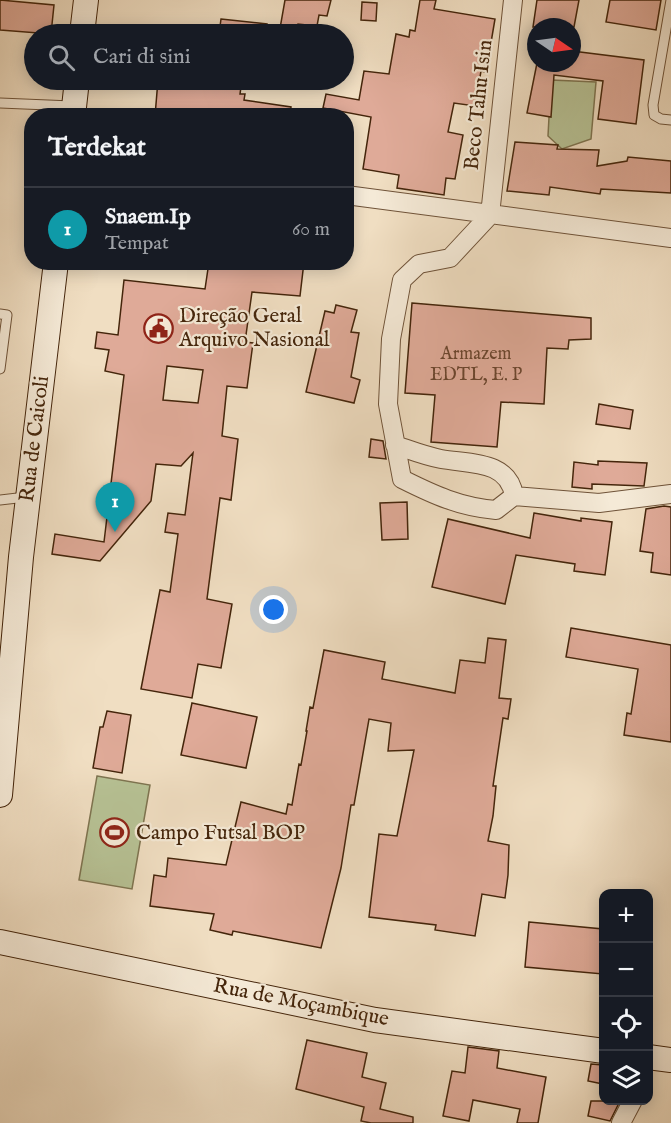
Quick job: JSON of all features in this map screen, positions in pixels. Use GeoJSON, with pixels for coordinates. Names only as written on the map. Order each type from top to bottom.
{"type":"FeatureCollection","features":[{"type":"Feature","properties":{"kind":"street"},"geometry":{"type":"LineString","coordinates":[[83,24],[86,0]]}},
{"type":"Feature","properties":{"kind":"street","name":"Beco Tahu Isin"},"geometry":{"type":"LineString","coordinates":[[490,215],[513,0]]}},
{"type":"Feature","properties":{"kind":"street"},"geometry":{"type":"LineString","coordinates":[[74,108],[76,90]]}},
{"type":"Feature","properties":{"kind":"street"},"geometry":{"type":"LineString","coordinates":[[354,196],[671,238]]}},
{"type":"Feature","properties":{"kind":"street"},"geometry":{"type":"LineString","coordinates":[[490,215],[450,258],[419,264],[402,280],[391,339],[388,404],[402,479],[433,494],[473,508],[496,510],[514,496],[598,503],[671,494]]}},
{"type":"Feature","properties":{"kind":"street","name":"Rua de Caicoli"},"geometry":{"type":"LineString","coordinates":[[0,795],[8,700],[11,555],[29,497],[55,270]]}},
{"type":"Feature","properties":{"kind":"street"},"geometry":{"type":"LineString","coordinates":[[395,445],[440,459],[468,461],[495,468],[512,484],[514,496]]}},
{"type":"Feature","properties":{"kind":"street"},"geometry":{"type":"LineString","coordinates":[[0,664],[8,700]]}},
{"type":"Feature","properties":{"kind":"street","name":"Rua de Moçambique"},"geometry":{"type":"LineString","coordinates":[[0,942],[375,1020],[599,1050]]}},
{"type":"Feature","properties":{"kind":"street"},"geometry":{"type":"LineString","coordinates":[[621,1123],[631,1105]]}},
{"type":"Feature","properties":{"kind":"lane"},"geometry":{"type":"LineString","coordinates":[[670,0],[653,105],[654,115],[661,120],[671,120]]}},
{"type":"Feature","properties":{"kind":"lane"},"geometry":{"type":"LineString","coordinates":[[0,103],[46,108]]}},
{"type":"Feature","properties":{"kind":"lane"},"geometry":{"type":"LineString","coordinates":[[0,314],[7,315],[0,369]]}},
{"type":"Feature","properties":{"kind":"lane"},"geometry":{"type":"LineString","coordinates":[[0,500],[29,497]]}},
{"type":"Feature","properties":{"kind":"green space"},"geometry":{"type":"Polygon","coordinates":[[[551,80],[596,82],[591,139],[562,149],[548,136],[551,80]]]}},
{"type":"Feature","properties":{"kind":"green space","name":"Campo Futsal BOP"},"geometry":{"type":"Polygon","coordinates":[[[97,776],[150,785],[132,889],[79,880],[97,776]]]}},
{"type":"Feature","properties":{"kind":"building"},"geometry":{"type":"Polygon","coordinates":[[[0,0],[54,5],[52,24],[24,24],[24,32],[0,30],[0,0]]]}},
{"type":"Feature","properties":{"kind":"building"},"geometry":{"type":"Polygon","coordinates":[[[285,0],[331,0],[327,16],[319,15],[317,24],[281,24],[285,0]]]}},
{"type":"Feature","properties":{"kind":"building"},"geometry":{"type":"Polygon","coordinates":[[[420,0],[436,0],[434,9],[495,19],[486,72],[481,71],[475,106],[454,103],[448,132],[463,135],[455,179],[446,178],[444,195],[397,188],[399,175],[363,169],[371,117],[354,114],[354,108],[323,108],[326,94],[359,100],[364,71],[389,74],[396,34],[409,37],[410,30],[415,31],[420,0]]]}},
{"type":"Feature","properties":{"kind":"building"},"geometry":{"type":"Polygon","coordinates":[[[537,0],[579,0],[576,18],[534,18],[537,0]]]}},
{"type":"Feature","properties":{"kind":"building"},"geometry":{"type":"Polygon","coordinates":[[[610,0],[661,0],[656,30],[606,22],[610,0]]]}},
{"type":"Feature","properties":{"kind":"building"},"geometry":{"type":"Polygon","coordinates":[[[362,2],[377,3],[376,21],[361,20],[362,2]]]}},
{"type":"Feature","properties":{"kind":"building"},"geometry":{"type":"Polygon","coordinates":[[[221,19],[267,24],[220,24],[221,19]]]}},
{"type":"Feature","properties":{"kind":"building"},"geometry":{"type":"Polygon","coordinates":[[[581,52],[644,60],[636,124],[598,119],[603,81],[554,75],[551,117],[527,113],[535,72],[581,72],[581,52]]]}},
{"type":"Feature","properties":{"kind":"building"},"geometry":{"type":"Polygon","coordinates":[[[157,90],[241,90],[240,94],[245,94],[244,100],[291,107],[291,108],[156,108],[157,90]]]}},
{"type":"Feature","properties":{"kind":"building"},"geometry":{"type":"Polygon","coordinates":[[[515,142],[558,145],[557,149],[599,150],[597,166],[627,161],[628,157],[671,161],[671,193],[601,189],[600,194],[550,187],[549,195],[507,191],[515,142]]]}},
{"type":"Feature","properties":{"kind":"building"},"geometry":{"type":"Polygon","coordinates":[[[208,270],[303,270],[300,296],[252,292],[245,342],[253,343],[247,388],[227,386],[222,436],[238,439],[231,500],[220,498],[207,599],[232,604],[221,668],[198,664],[192,698],[141,689],[160,590],[170,592],[178,534],[165,532],[168,513],[185,515],[193,453],[181,466],[156,464],[151,501],[100,561],[52,554],[55,534],[104,542],[124,375],[105,371],[109,350],[95,348],[97,332],[118,335],[124,280],[205,289],[208,270]],[[167,366],[163,400],[198,403],[203,370],[167,366]]]}},
{"type":"Feature","properties":{"kind":"building"},"geometry":{"type":"Polygon","coordinates":[[[412,303],[591,318],[591,339],[569,340],[568,349],[547,348],[544,404],[501,402],[497,447],[431,442],[435,395],[405,393],[412,303]]]}},
{"type":"Feature","properties":{"kind":"building"},"geometry":{"type":"Polygon","coordinates":[[[336,305],[357,310],[351,332],[359,333],[351,377],[360,380],[354,403],[306,392],[325,311],[334,313],[336,305]]]}},
{"type":"Feature","properties":{"kind":"building"},"geometry":{"type":"Polygon","coordinates":[[[599,404],[633,410],[630,429],[596,424],[599,404]]]}},
{"type":"Feature","properties":{"kind":"building"},"geometry":{"type":"Polygon","coordinates":[[[371,439],[383,441],[386,459],[369,457],[371,439]]]}},
{"type":"Feature","properties":{"kind":"building"},"geometry":{"type":"Polygon","coordinates":[[[598,461],[647,463],[644,486],[592,484],[592,489],[572,487],[574,462],[598,465],[598,461]]]}},
{"type":"Feature","properties":{"kind":"building"},"geometry":{"type":"Polygon","coordinates":[[[407,502],[408,539],[382,540],[380,503],[407,502]]]}},
{"type":"Feature","properties":{"kind":"building"},"geometry":{"type":"Polygon","coordinates":[[[671,507],[671,575],[651,572],[653,553],[640,551],[646,509],[671,507]]]}},
{"type":"Feature","properties":{"kind":"building"},"geometry":{"type":"Polygon","coordinates":[[[534,513],[581,521],[581,518],[612,522],[605,575],[574,571],[575,564],[516,555],[505,604],[432,587],[448,519],[530,538],[534,513]]]}},
{"type":"Feature","properties":{"kind":"building"},"geometry":{"type":"Polygon","coordinates":[[[571,628],[671,645],[671,742],[624,735],[627,713],[631,714],[638,669],[566,657],[571,628]]]}},
{"type":"Feature","properties":{"kind":"building"},"geometry":{"type":"Polygon","coordinates":[[[488,638],[506,640],[499,698],[511,699],[508,719],[503,718],[493,786],[496,786],[493,816],[488,841],[509,845],[508,875],[505,898],[482,894],[475,936],[435,930],[436,925],[369,917],[379,834],[397,836],[414,750],[388,751],[391,723],[369,719],[354,805],[351,805],[341,868],[321,948],[233,931],[232,935],[210,930],[214,914],[150,906],[154,875],[166,877],[168,858],[226,865],[241,802],[286,814],[288,804],[292,805],[310,707],[313,708],[324,650],[385,662],[382,679],[455,693],[460,660],[485,663],[488,638]]]}},
{"type":"Feature","properties":{"kind":"building"},"geometry":{"type":"Polygon","coordinates":[[[192,703],[257,717],[246,768],[181,755],[192,703]]]}},
{"type":"Feature","properties":{"kind":"building"},"geometry":{"type":"Polygon","coordinates":[[[107,711],[131,715],[122,773],[93,768],[100,727],[103,727],[107,711]]]}},
{"type":"Feature","properties":{"kind":"building"},"geometry":{"type":"Polygon","coordinates":[[[529,922],[599,929],[599,974],[525,967],[529,922]]]}},
{"type":"Feature","properties":{"kind":"building"},"geometry":{"type":"Polygon","coordinates":[[[307,1040],[367,1053],[362,1077],[386,1083],[380,1109],[413,1117],[413,1123],[361,1121],[364,1107],[296,1089],[307,1040]]]}},
{"type":"Feature","properties":{"kind":"building"},"geometry":{"type":"Polygon","coordinates":[[[468,1047],[499,1051],[497,1068],[546,1077],[538,1123],[517,1123],[520,1109],[473,1100],[469,1121],[443,1116],[452,1071],[465,1073],[468,1047]]]}},
{"type":"Feature","properties":{"kind":"building"},"geometry":{"type":"Polygon","coordinates":[[[591,1064],[599,1065],[599,1083],[588,1081],[591,1064]]]}},
{"type":"Feature","properties":{"kind":"building"},"geometry":{"type":"Polygon","coordinates":[[[591,1101],[599,1101],[599,1105],[618,1105],[610,1121],[588,1116],[591,1101]]]}},
{"type":"Feature","properties":{"kind":"place","name":"Direção Geral Arquivo Nasional"},"geometry":{"type":"Point","coordinates":[158,328]}},
{"type":"Feature","properties":{"kind":"place","name":"Snaem.Ip"},"geometry":{"type":"Point","coordinates":[115,532]}},
{"type":"Feature","properties":{"kind":"place","name":"Campo Futsal BOP"},"geometry":{"type":"Point","coordinates":[115,833]}}]}
